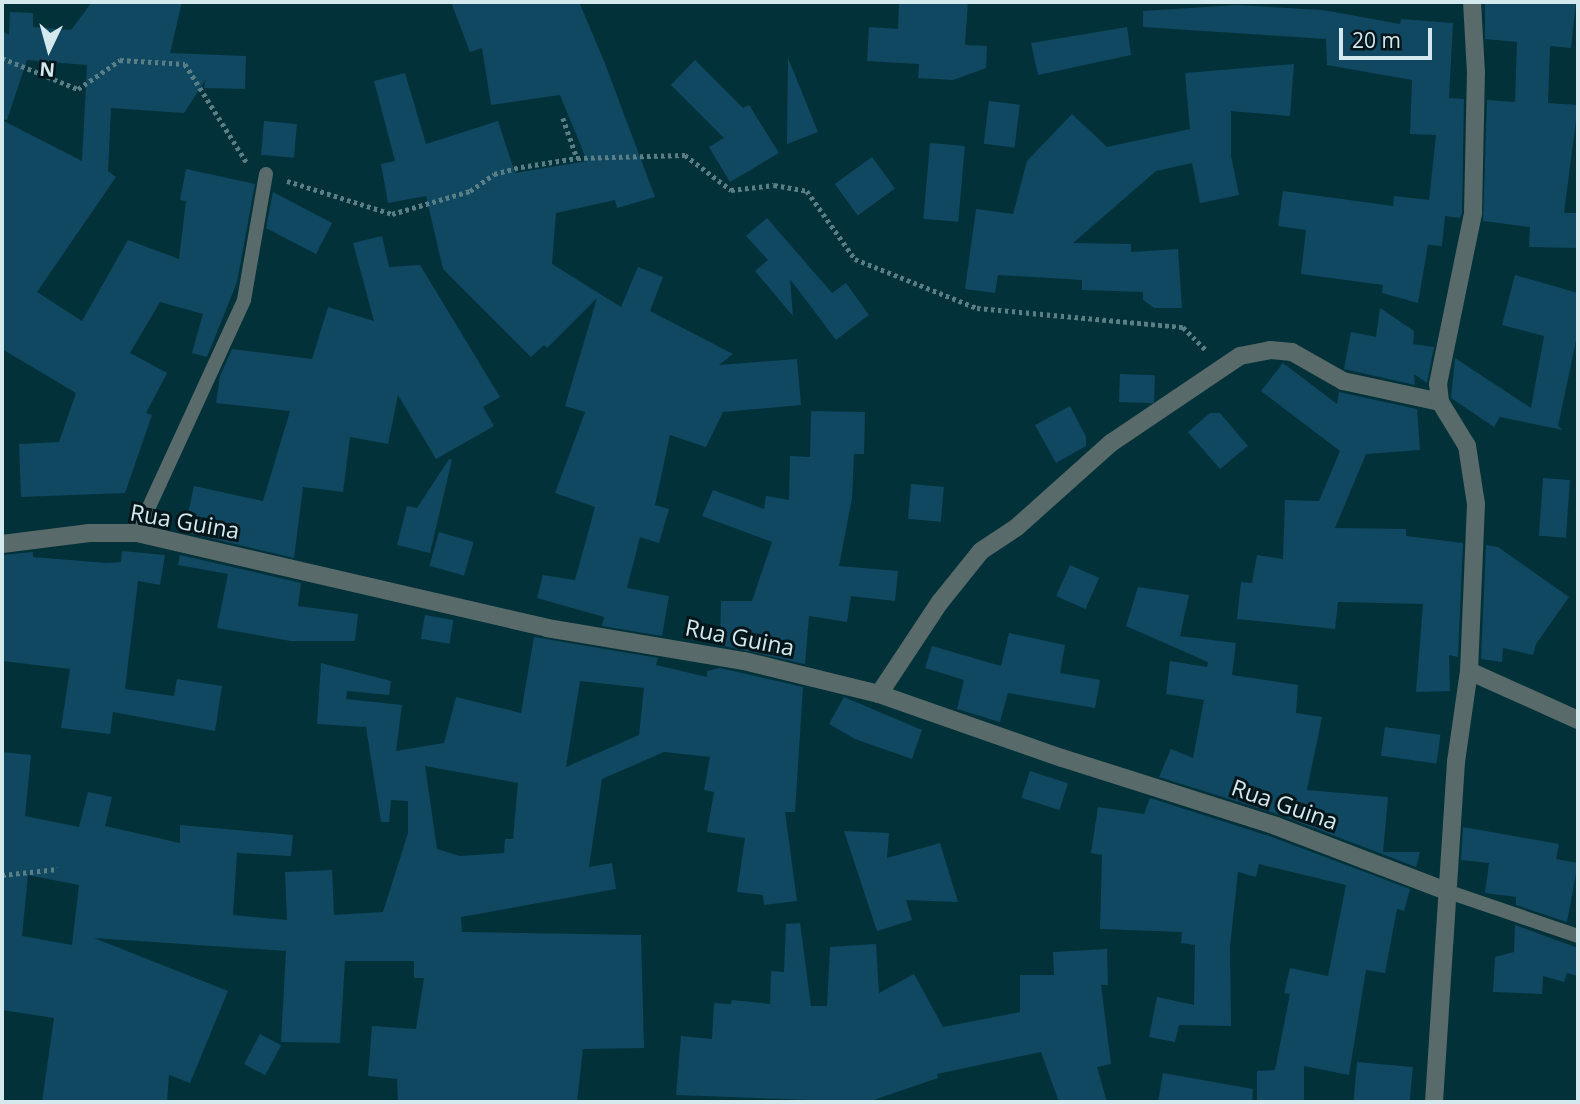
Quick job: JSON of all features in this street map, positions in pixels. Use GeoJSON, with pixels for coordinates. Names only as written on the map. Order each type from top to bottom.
{"type":"FeatureCollection","features":[{"type":"Feature","properties":{"kind":"street"},"geometry":{"type":"LineString","coordinates":[[1434,1102],[1456,762],[1469,671],[1475,494],[1467,446],[1440,402],[1438,384],[1473,213],[1476,73],[1472,2]]}},
{"type":"Feature","properties":{"kind":"street"},"geometry":{"type":"LineString","coordinates":[[879,694],[940,602],[981,551],[1017,527],[1111,443],[1223,368],[1250,354],[1292,352],[1343,381],[1440,402]]}},
{"type":"Feature","properties":{"kind":"street","name":"Rua Guina"},"geometry":{"type":"LineString","coordinates":[[2,544],[89,533],[137,533],[547,628],[744,661],[879,694],[1062,758],[1276,826],[1446,891]]}},
{"type":"Feature","properties":{"kind":"street"},"geometry":{"type":"LineString","coordinates":[[1469,671],[1578,720]]}},
{"type":"Feature","properties":{"kind":"lane"},"geometry":{"type":"LineString","coordinates":[[137,533],[244,300],[267,174]]}},
{"type":"Feature","properties":{"kind":"lane"},"geometry":{"type":"LineString","coordinates":[[1446,891],[1578,936]]}},
{"type":"Feature","properties":{"kind":"path"},"geometry":{"type":"LineString","coordinates":[[2,58],[78,89],[120,60],[185,64],[254,174],[267,174],[392,214],[470,191],[494,174],[577,158],[685,155],[731,190],[774,185],[807,191],[855,259],[977,308],[1183,327],[1223,368]]}},
{"type":"Feature","properties":{"kind":"path"},"geometry":{"type":"LineString","coordinates":[[563,118],[577,158]]}},
{"type":"Feature","properties":{"kind":"path"},"geometry":{"type":"LineString","coordinates":[[2,875],[58,869]]}},
{"type":"Feature","properties":{"kind":"building"},"geometry":{"type":"Polygon","coordinates":[[[92,2],[182,2],[170,53],[246,56],[245,89],[204,88],[206,79],[184,113],[111,108],[108,171],[116,177],[37,292],[82,321],[128,240],[179,259],[186,201],[180,200],[186,169],[255,184],[237,282],[207,357],[192,353],[203,314],[160,302],[130,353],[167,373],[146,413],[152,415],[125,493],[21,497],[19,444],[59,442],[76,393],[2,349],[2,120],[82,161],[87,65],[27,60],[7,120],[2,119],[2,31],[9,35],[10,12],[33,13],[33,27],[71,30],[92,2]]]}},
{"type":"Feature","properties":{"kind":"building"},"geometry":{"type":"Polygon","coordinates":[[[451,2],[579,2],[604,61],[655,197],[617,208],[615,200],[556,213],[552,264],[621,307],[638,267],[663,277],[650,311],[733,354],[719,365],[797,359],[801,405],[723,412],[706,447],[670,435],[655,505],[669,509],[659,543],[640,537],[627,588],[669,596],[662,636],[602,626],[604,617],[537,598],[543,575],[575,580],[595,507],[555,493],[585,412],[565,406],[597,298],[547,348],[544,345],[531,357],[443,269],[426,196],[388,203],[381,164],[395,161],[374,81],[405,73],[426,144],[498,121],[515,173],[587,161],[560,95],[491,105],[482,48],[470,52],[451,2]]]}},
{"type":"Feature","properties":{"kind":"building"},"geometry":{"type":"Polygon","coordinates":[[[899,2],[968,2],[965,45],[987,46],[986,68],[953,80],[918,78],[919,64],[867,61],[869,27],[898,29],[899,2]]]}},
{"type":"Feature","properties":{"kind":"building"},"geometry":{"type":"Polygon","coordinates":[[[1485,2],[1576,2],[1571,48],[1550,46],[1548,103],[1578,105],[1564,213],[1578,213],[1578,248],[1529,247],[1530,227],[1483,221],[1487,100],[1515,102],[1517,42],[1485,39],[1485,2]]]}},
{"type":"Feature","properties":{"kind":"building"},"geometry":{"type":"Polygon","coordinates":[[[1237,5],[1323,10],[1400,24],[1401,19],[1453,23],[1449,98],[1464,99],[1462,212],[1460,218],[1445,216],[1442,246],[1428,245],[1418,303],[1382,293],[1383,285],[1301,274],[1306,230],[1278,226],[1283,191],[1393,206],[1394,196],[1429,200],[1436,135],[1410,134],[1412,80],[1327,65],[1326,39],[1143,27],[1143,11],[1237,5]]]}},
{"type":"Feature","properties":{"kind":"building"},"geometry":{"type":"Polygon","coordinates":[[[1127,27],[1131,55],[1038,75],[1031,43],[1127,27]]]}},
{"type":"Feature","properties":{"kind":"building"},"geometry":{"type":"Polygon","coordinates":[[[788,58],[818,132],[787,144],[788,58]]]}},
{"type":"Feature","properties":{"kind":"building"},"geometry":{"type":"Polygon","coordinates":[[[695,60],[743,108],[749,105],[779,153],[730,182],[709,147],[724,138],[671,85],[695,60]]]}},
{"type":"Feature","properties":{"kind":"building"},"geometry":{"type":"Polygon","coordinates":[[[1294,64],[1290,116],[1231,111],[1231,156],[1239,195],[1200,203],[1192,163],[1156,171],[1073,243],[1131,244],[1131,252],[1178,249],[1182,308],[1154,308],[1143,300],[1143,292],[1082,290],[1082,280],[998,275],[995,293],[965,289],[976,209],[1013,214],[1027,161],[1072,114],[1107,147],[1190,129],[1185,73],[1294,64]]]}},
{"type":"Feature","properties":{"kind":"building"},"geometry":{"type":"Polygon","coordinates":[[[989,101],[1020,105],[1015,147],[984,144],[989,101]]]}},
{"type":"Feature","properties":{"kind":"building"},"geometry":{"type":"Polygon","coordinates":[[[264,121],[297,124],[294,158],[261,155],[264,121]]]}},
{"type":"Feature","properties":{"kind":"building"},"geometry":{"type":"Polygon","coordinates":[[[930,143],[965,146],[958,222],[923,219],[930,143]]]}},
{"type":"Feature","properties":{"kind":"building"},"geometry":{"type":"Polygon","coordinates":[[[872,157],[895,189],[858,216],[835,184],[872,157]]]}},
{"type":"Feature","properties":{"kind":"building"},"geometry":{"type":"Polygon","coordinates":[[[273,192],[332,223],[316,254],[266,228],[273,192]]]}},
{"type":"Feature","properties":{"kind":"building"},"geometry":{"type":"Polygon","coordinates":[[[767,218],[832,293],[846,283],[869,315],[836,340],[790,279],[793,316],[755,271],[768,260],[746,236],[767,218]]]}},
{"type":"Feature","properties":{"kind":"building"},"geometry":{"type":"Polygon","coordinates":[[[382,236],[389,267],[420,265],[500,397],[483,407],[494,426],[436,459],[398,395],[388,444],[350,437],[343,492],[303,487],[294,558],[184,532],[194,486],[263,501],[290,411],[216,403],[220,376],[232,349],[312,359],[328,307],[374,321],[353,243],[382,236]]]}},
{"type":"Feature","properties":{"kind":"building"},"geometry":{"type":"Polygon","coordinates":[[[1515,275],[1578,293],[1578,331],[1558,426],[1563,430],[1500,417],[1494,427],[1451,398],[1455,358],[1531,408],[1544,336],[1502,325],[1515,275]]]}},
{"type":"Feature","properties":{"kind":"building"},"geometry":{"type":"Polygon","coordinates":[[[1380,308],[1414,331],[1413,344],[1434,347],[1427,383],[1414,374],[1415,385],[1344,369],[1351,332],[1376,337],[1380,308]]]}},
{"type":"Feature","properties":{"kind":"building"},"geometry":{"type":"Polygon","coordinates":[[[1283,363],[1337,404],[1339,392],[1417,409],[1420,450],[1366,454],[1335,528],[1406,529],[1406,536],[1463,543],[1458,657],[1449,655],[1450,691],[1416,692],[1423,604],[1338,602],[1335,629],[1237,619],[1241,582],[1252,583],[1257,555],[1283,559],[1285,500],[1319,501],[1340,451],[1261,391],[1283,363]]]}},
{"type":"Feature","properties":{"kind":"building"},"geometry":{"type":"Polygon","coordinates":[[[1120,374],[1155,375],[1154,403],[1119,402],[1120,374]]]}},
{"type":"Feature","properties":{"kind":"building"},"geometry":{"type":"Polygon","coordinates":[[[1070,406],[1086,437],[1086,446],[1056,463],[1035,425],[1070,406]]]}},
{"type":"Feature","properties":{"kind":"building"},"geometry":{"type":"Polygon","coordinates":[[[811,411],[865,412],[864,454],[854,454],[852,498],[839,566],[898,571],[895,601],[851,596],[847,622],[809,616],[805,664],[720,645],[721,601],[752,601],[772,542],[702,516],[713,490],[764,509],[766,496],[789,500],[790,456],[810,457],[811,411]]]}},
{"type":"Feature","properties":{"kind":"building"},"geometry":{"type":"Polygon","coordinates":[[[1210,413],[1220,413],[1248,446],[1220,469],[1188,432],[1210,413]]]}},
{"type":"Feature","properties":{"kind":"building"},"geometry":{"type":"Polygon","coordinates":[[[449,459],[452,460],[430,553],[397,545],[407,506],[417,508],[449,459]]]}},
{"type":"Feature","properties":{"kind":"building"},"geometry":{"type":"Polygon","coordinates":[[[1543,478],[1570,480],[1566,538],[1539,536],[1543,478]]]}},
{"type":"Feature","properties":{"kind":"building"},"geometry":{"type":"Polygon","coordinates":[[[911,484],[944,487],[941,522],[908,519],[911,484]]]}},
{"type":"Feature","properties":{"kind":"building"},"geometry":{"type":"Polygon","coordinates":[[[439,532],[474,542],[464,576],[429,566],[439,532]]]}},
{"type":"Feature","properties":{"kind":"building"},"geometry":{"type":"Polygon","coordinates":[[[1486,545],[1498,547],[1569,597],[1536,644],[1533,655],[1503,648],[1502,662],[1481,659],[1486,545]]]}},
{"type":"Feature","properties":{"kind":"building"},"geometry":{"type":"Polygon","coordinates":[[[122,551],[165,555],[160,585],[138,581],[125,689],[174,696],[177,679],[222,686],[215,731],[113,712],[110,734],[61,728],[70,669],[2,661],[2,555],[33,552],[33,557],[106,563],[121,562],[122,551]]]}},
{"type":"Feature","properties":{"kind":"building"},"geometry":{"type":"Polygon","coordinates":[[[180,555],[301,583],[298,606],[358,614],[355,641],[291,641],[217,628],[228,574],[178,565],[180,555]]]}},
{"type":"Feature","properties":{"kind":"building"},"geometry":{"type":"Polygon","coordinates":[[[1070,565],[1099,578],[1085,609],[1056,596],[1070,565]]]}},
{"type":"Feature","properties":{"kind":"building"},"geometry":{"type":"Polygon","coordinates":[[[1138,587],[1189,595],[1180,636],[1236,643],[1232,675],[1298,685],[1296,713],[1322,717],[1307,790],[1388,797],[1383,852],[1420,852],[1416,867],[1280,815],[1159,777],[1171,749],[1193,758],[1204,700],[1166,694],[1170,661],[1207,667],[1208,662],[1126,626],[1138,587]]]}},
{"type":"Feature","properties":{"kind":"building"},"geometry":{"type":"Polygon","coordinates":[[[425,615],[454,620],[449,644],[421,639],[425,615]]]}},
{"type":"Feature","properties":{"kind":"building"},"geometry":{"type":"Polygon","coordinates":[[[1009,633],[1065,645],[1060,673],[1100,680],[1095,708],[1008,693],[1000,722],[957,709],[964,680],[925,668],[932,646],[1001,666],[1009,633]]]}},
{"type":"Feature","properties":{"kind":"building"},"geometry":{"type":"Polygon","coordinates":[[[534,637],[658,658],[656,665],[707,677],[707,671],[720,668],[803,687],[795,812],[785,812],[797,901],[764,905],[763,895],[737,892],[745,838],[707,832],[714,792],[704,790],[710,757],[664,752],[602,779],[589,867],[612,863],[616,889],[461,917],[462,932],[641,935],[644,1048],[583,1049],[577,1102],[398,1102],[397,1079],[368,1076],[372,1026],[416,1029],[424,978],[414,978],[414,961],[345,961],[340,1043],[281,1042],[286,951],[94,938],[228,991],[190,1083],[169,1075],[167,1102],[42,1102],[54,1018],[2,1010],[2,752],[31,755],[25,816],[79,827],[88,792],[112,797],[105,826],[180,843],[180,825],[293,835],[291,856],[237,853],[233,915],[287,920],[285,872],[332,870],[334,915],[383,912],[408,833],[408,801],[391,800],[389,822],[381,822],[366,727],[317,724],[321,663],[391,681],[389,695],[347,691],[346,699],[402,705],[396,751],[444,743],[456,697],[521,713],[534,637]],[[580,681],[566,767],[639,735],[644,688],[580,681]],[[425,766],[437,849],[460,856],[504,853],[505,839],[513,839],[518,783],[425,766]],[[28,875],[22,936],[72,945],[79,885],[28,875]]]}},
{"type":"Feature","properties":{"kind":"building"},"geometry":{"type":"Polygon","coordinates":[[[844,697],[922,730],[912,759],[855,739],[829,724],[844,697]]]}},
{"type":"Feature","properties":{"kind":"building"},"geometry":{"type":"Polygon","coordinates":[[[1385,727],[1440,735],[1436,764],[1381,756],[1385,727]]]}},
{"type":"Feature","properties":{"kind":"building"},"geometry":{"type":"Polygon","coordinates":[[[1030,771],[1068,783],[1059,810],[1021,798],[1030,771]]]}},
{"type":"Feature","properties":{"kind":"building"},"geometry":{"type":"Polygon","coordinates":[[[1150,798],[1272,837],[1410,889],[1404,911],[1397,909],[1385,973],[1366,970],[1349,1075],[1304,1066],[1304,1102],[1257,1102],[1257,1071],[1275,1070],[1290,994],[1284,993],[1290,968],[1328,976],[1346,885],[1259,864],[1256,877],[1238,872],[1230,947],[1231,1026],[1179,1025],[1175,1042],[1149,1037],[1157,997],[1194,1005],[1195,945],[1181,943],[1182,932],[1100,929],[1102,855],[1091,853],[1098,807],[1144,814],[1150,798]]]}},
{"type":"Feature","properties":{"kind":"building"},"geometry":{"type":"Polygon","coordinates":[[[1463,827],[1559,844],[1556,859],[1578,863],[1567,922],[1516,905],[1516,897],[1485,893],[1489,863],[1461,860],[1463,827]]]}},
{"type":"Feature","properties":{"kind":"building"},"geometry":{"type":"Polygon","coordinates":[[[844,831],[889,833],[887,858],[940,843],[958,902],[906,900],[912,920],[877,931],[844,831]]]}},
{"type":"Feature","properties":{"kind":"building"},"geometry":{"type":"Polygon","coordinates":[[[800,923],[811,1006],[827,1006],[830,947],[876,944],[879,993],[914,974],[943,1027],[1020,1012],[1020,975],[1054,975],[1053,952],[1107,949],[1108,985],[1101,985],[1111,1064],[1097,1067],[1107,1102],[1059,1102],[1041,1052],[937,1074],[938,1078],[868,1102],[676,1095],[681,1036],[712,1039],[714,1003],[731,1004],[732,1000],[770,1004],[771,971],[784,972],[786,924],[800,923]]]}},
{"type":"Feature","properties":{"kind":"building"},"geometry":{"type":"Polygon","coordinates":[[[1515,925],[1578,948],[1578,976],[1567,973],[1564,982],[1543,976],[1542,994],[1493,992],[1495,957],[1514,952],[1515,925]]]}},
{"type":"Feature","properties":{"kind":"building"},"geometry":{"type":"Polygon","coordinates":[[[260,1034],[281,1045],[265,1075],[244,1064],[260,1034]]]}},
{"type":"Feature","properties":{"kind":"building"},"geometry":{"type":"Polygon","coordinates":[[[1357,1062],[1413,1067],[1410,1102],[1354,1102],[1357,1062]]]}},
{"type":"Feature","properties":{"kind":"building"},"geometry":{"type":"Polygon","coordinates":[[[1163,1073],[1253,1089],[1252,1102],[1158,1102],[1163,1073]]]}}]}
